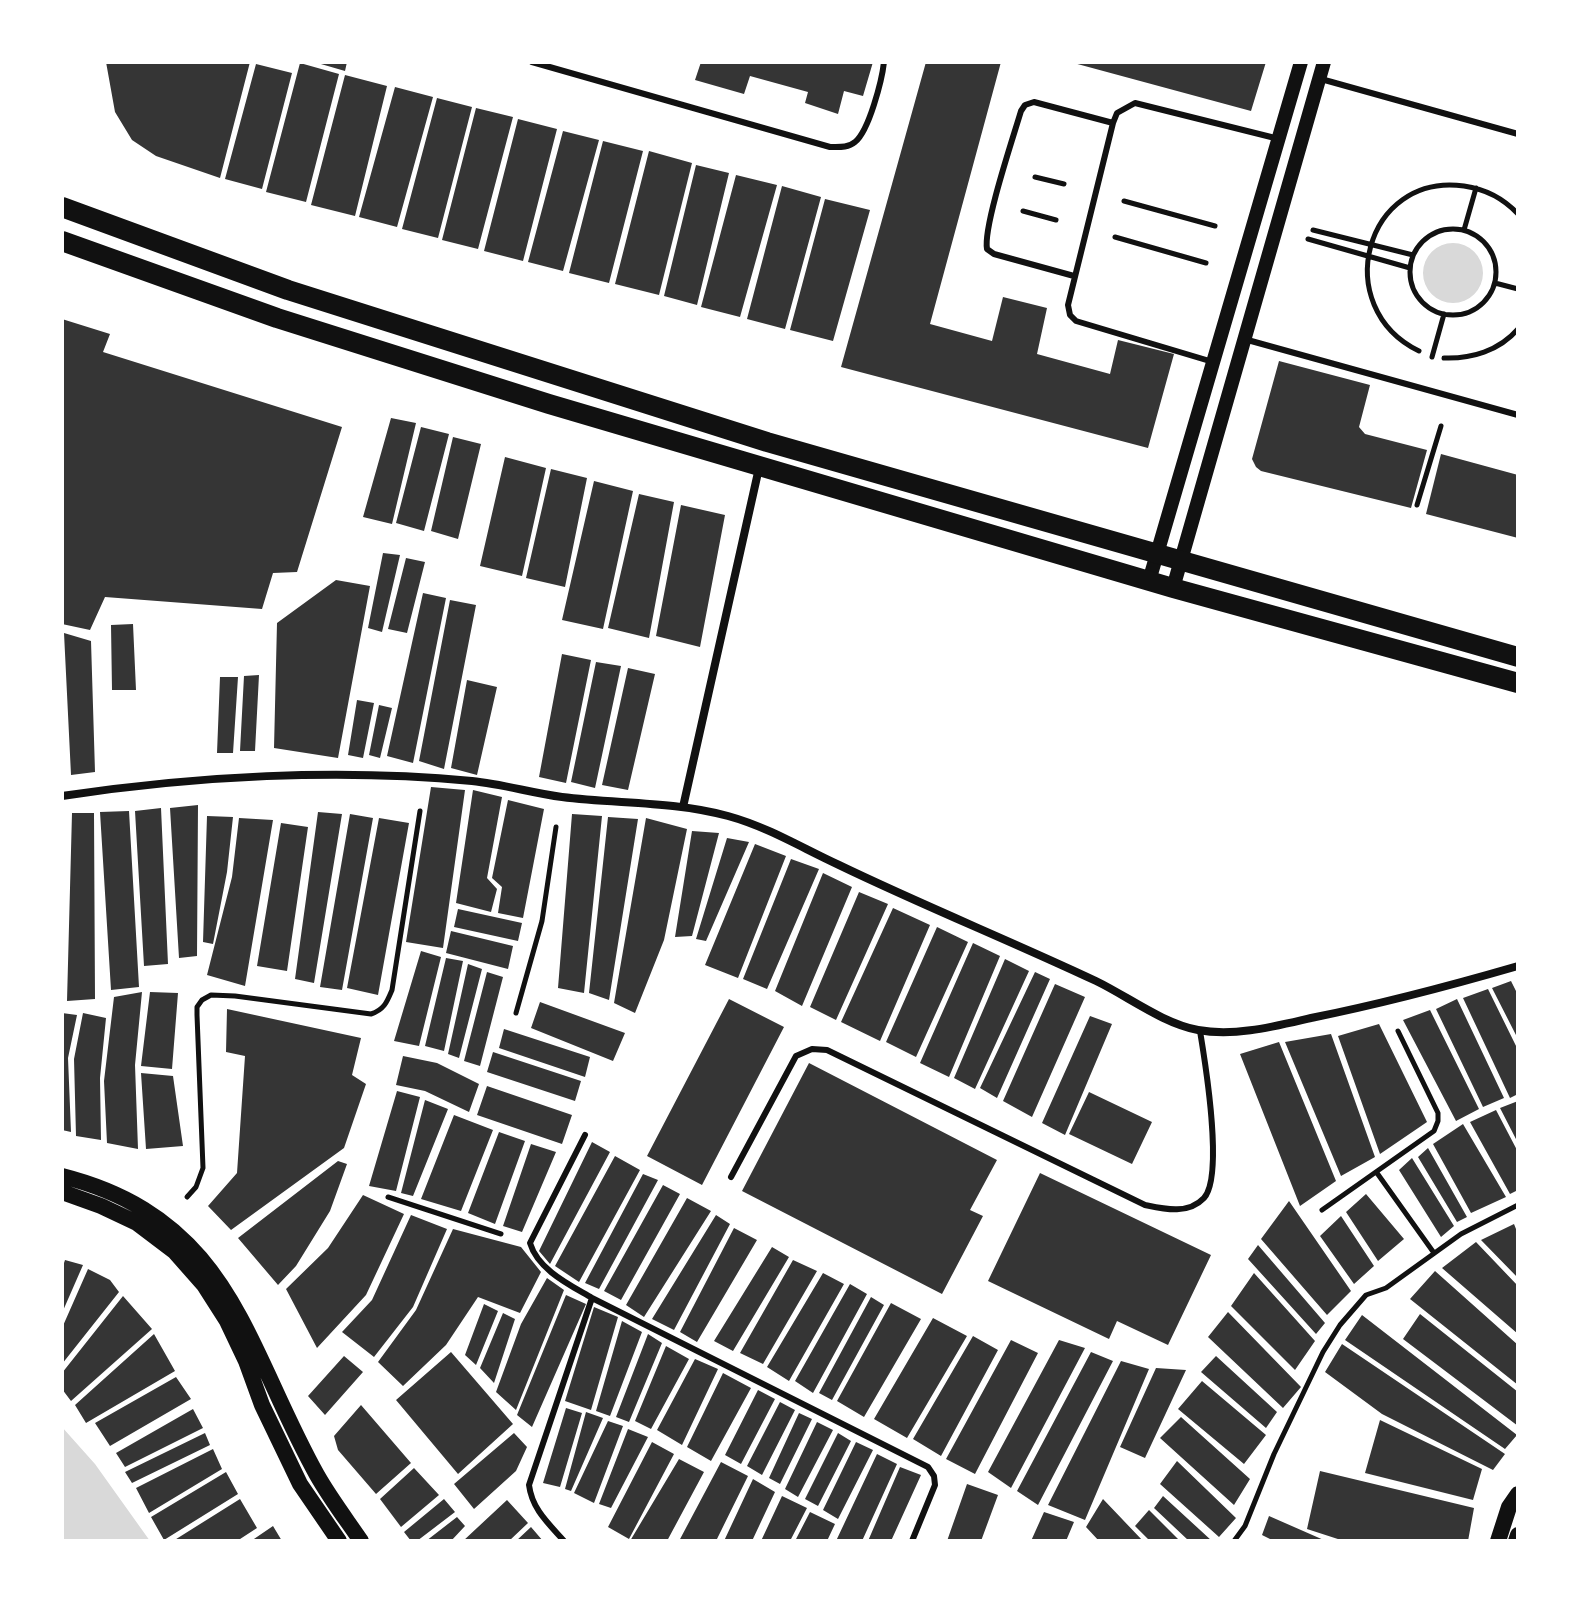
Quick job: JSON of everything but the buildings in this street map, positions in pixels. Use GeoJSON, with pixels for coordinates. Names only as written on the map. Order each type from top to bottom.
{"type":"FeatureCollection","features":[{"type":"Feature","properties":{"kind":"main road"},"geometry":{"type":"LineString","coordinates":[[62,207],[288,290],[767,442],[1518,657]]}},
{"type":"Feature","properties":{"kind":"main road"},"geometry":{"type":"LineString","coordinates":[[62,241],[277,318],[549,404],[1173,588],[1518,683]]}},
{"type":"Feature","properties":{"kind":"main road"},"geometry":{"type":"LineString","coordinates":[[62,1176],[106,1189],[147,1210],[185,1241],[216,1278],[240,1313],[317,1475],[361,1541]]}},
{"type":"Feature","properties":{"kind":"main road"},"geometry":{"type":"LineString","coordinates":[[62,1192],[137,1223],[174,1251],[204,1285],[227,1321],[300,1484],[339,1541]]}},
{"type":"Feature","properties":{"kind":"main road"},"geometry":{"type":"LineString","coordinates":[[1498,1541],[1509,1507],[1518,1494]]}},
{"type":"Feature","properties":{"kind":"main road"},"geometry":{"type":"LineString","coordinates":[[1516,1541],[1518,1535]]}},
{"type":"Feature","properties":{"kind":"street"},"geometry":{"type":"LineString","coordinates":[[1149,581],[1301,62]]}},
{"type":"Feature","properties":{"kind":"street"},"geometry":{"type":"LineString","coordinates":[[1173,588],[1324,62]]}},
{"type":"Feature","properties":{"kind":"street"},"geometry":{"type":"LineString","coordinates":[[683,807],[760,466]]}},
{"type":"Feature","properties":{"kind":"street"},"geometry":{"type":"LineString","coordinates":[[62,796],[233,778],[420,778],[477,782],[560,797],[683,807],[729,816],[782,835],[839,865],[1103,984],[1157,1014],[1200,1031],[1248,1030],[1384,1003],[1518,966]]}},
{"type":"Feature","properties":{"kind":"lane"},"geometry":{"type":"LineString","coordinates":[[532,62],[830,147],[847,147],[857,141],[866,128],[884,62]]}},
{"type":"Feature","properties":{"kind":"lane"},"geometry":{"type":"LineString","coordinates":[[1320,78],[1518,134]]}},
{"type":"Feature","properties":{"kind":"lane"},"geometry":{"type":"LineString","coordinates":[[1074,276],[994,254],[987,249],[995,203],[1025,105],[1034,102],[1113,123]]}},
{"type":"Feature","properties":{"kind":"lane"},"geometry":{"type":"LineString","coordinates":[[1213,362],[1076,321],[1070,315],[1068,305],[1074,276],[1113,123],[1117,113],[1135,103],[1279,139]]}},
{"type":"Feature","properties":{"kind":"lane"},"geometry":{"type":"LineString","coordinates":[[1244,339],[1518,415]]}},
{"type":"Feature","properties":{"kind":"lane"},"geometry":{"type":"LineString","coordinates":[[731,1177],[796,1056],[812,1049],[827,1050],[1145,1205],[1170,1211],[1190,1206],[1204,1198],[1212,1182],[1209,1083],[1200,1031]]}},
{"type":"Feature","properties":{"kind":"lane"},"geometry":{"type":"LineString","coordinates":[[585,1135],[530,1243],[532,1251],[549,1270],[592,1298],[928,1467],[935,1485],[912,1541]]}},
{"type":"Feature","properties":{"kind":"lane"},"geometry":{"type":"LineString","coordinates":[[564,1541],[537,1510],[529,1485],[592,1298]]}},
{"type":"Feature","properties":{"kind":"path"},"geometry":{"type":"LineString","coordinates":[[1518,214],[1498,197],[1476,188],[1438,186],[1421,191],[1404,200],[1378,227],[1370,244],[1366,281],[1378,316],[1389,331],[1404,343],[1432,357],[1471,357],[1492,349],[1518,329]]}},
{"type":"Feature","properties":{"kind":"path"},"geometry":{"type":"LineString","coordinates":[[1464,230],[1476,188]]}},
{"type":"Feature","properties":{"kind":"path"},"geometry":{"type":"LineString","coordinates":[[1311,230],[1413,255]]}},
{"type":"Feature","properties":{"kind":"path"},"geometry":{"type":"LineString","coordinates":[[1464,230],[1477,236],[1493,256],[1497,270],[1495,283],[1481,305],[1456,315],[1444,314],[1422,302],[1411,280],[1413,255],[1420,245],[1440,231],[1464,230]]}},
{"type":"Feature","properties":{"kind":"path"},"geometry":{"type":"LineString","coordinates":[[1296,236],[1410,268]]}},
{"type":"Feature","properties":{"kind":"path"},"geometry":{"type":"LineString","coordinates":[[1495,283],[1518,289]]}},
{"type":"Feature","properties":{"kind":"path"},"geometry":{"type":"LineString","coordinates":[[1432,357],[1444,314]]}},
{"type":"Feature","properties":{"kind":"path"},"geometry":{"type":"LineString","coordinates":[[1417,505],[1450,396]]}},
{"type":"Feature","properties":{"kind":"path"},"geometry":{"type":"LineString","coordinates":[[165,1224],[196,1187],[203,1168],[197,1015],[197,1007],[202,1000],[211,995],[235,996],[371,1014],[380,1011],[387,1003],[392,990],[420,810],[420,778]]}},
{"type":"Feature","properties":{"kind":"path"},"geometry":{"type":"LineString","coordinates":[[516,1013],[542,921],[560,797]]}},
{"type":"Feature","properties":{"kind":"path"},"geometry":{"type":"LineString","coordinates":[[1322,1210],[1434,1131],[1438,1121],[1438,1113],[1384,1003]]}},
{"type":"Feature","properties":{"kind":"path"},"geometry":{"type":"LineString","coordinates":[[1377,1173],[1434,1253]]}},
{"type":"Feature","properties":{"kind":"path"},"geometry":{"type":"LineString","coordinates":[[388,1197],[530,1243]]}},
{"type":"Feature","properties":{"kind":"path"},"geometry":{"type":"LineString","coordinates":[[1234,1541],[1245,1526],[1274,1454],[1340,1325],[1366,1295],[1386,1288],[1461,1234],[1518,1205]]}},
{"type":"Feature","properties":{"kind":"shaded area"},"geometry":{"type":"Polygon","coordinates":[[[1453,243],[1475,251],[1483,273],[1475,295],[1453,303],[1431,295],[1423,273],[1431,251],[1453,243]]]}},
{"type":"Feature","properties":{"kind":"shaded area"},"geometry":{"type":"Polygon","coordinates":[[[62,1427],[95,1464],[150,1541],[62,1541],[62,1427]]]}}]}
